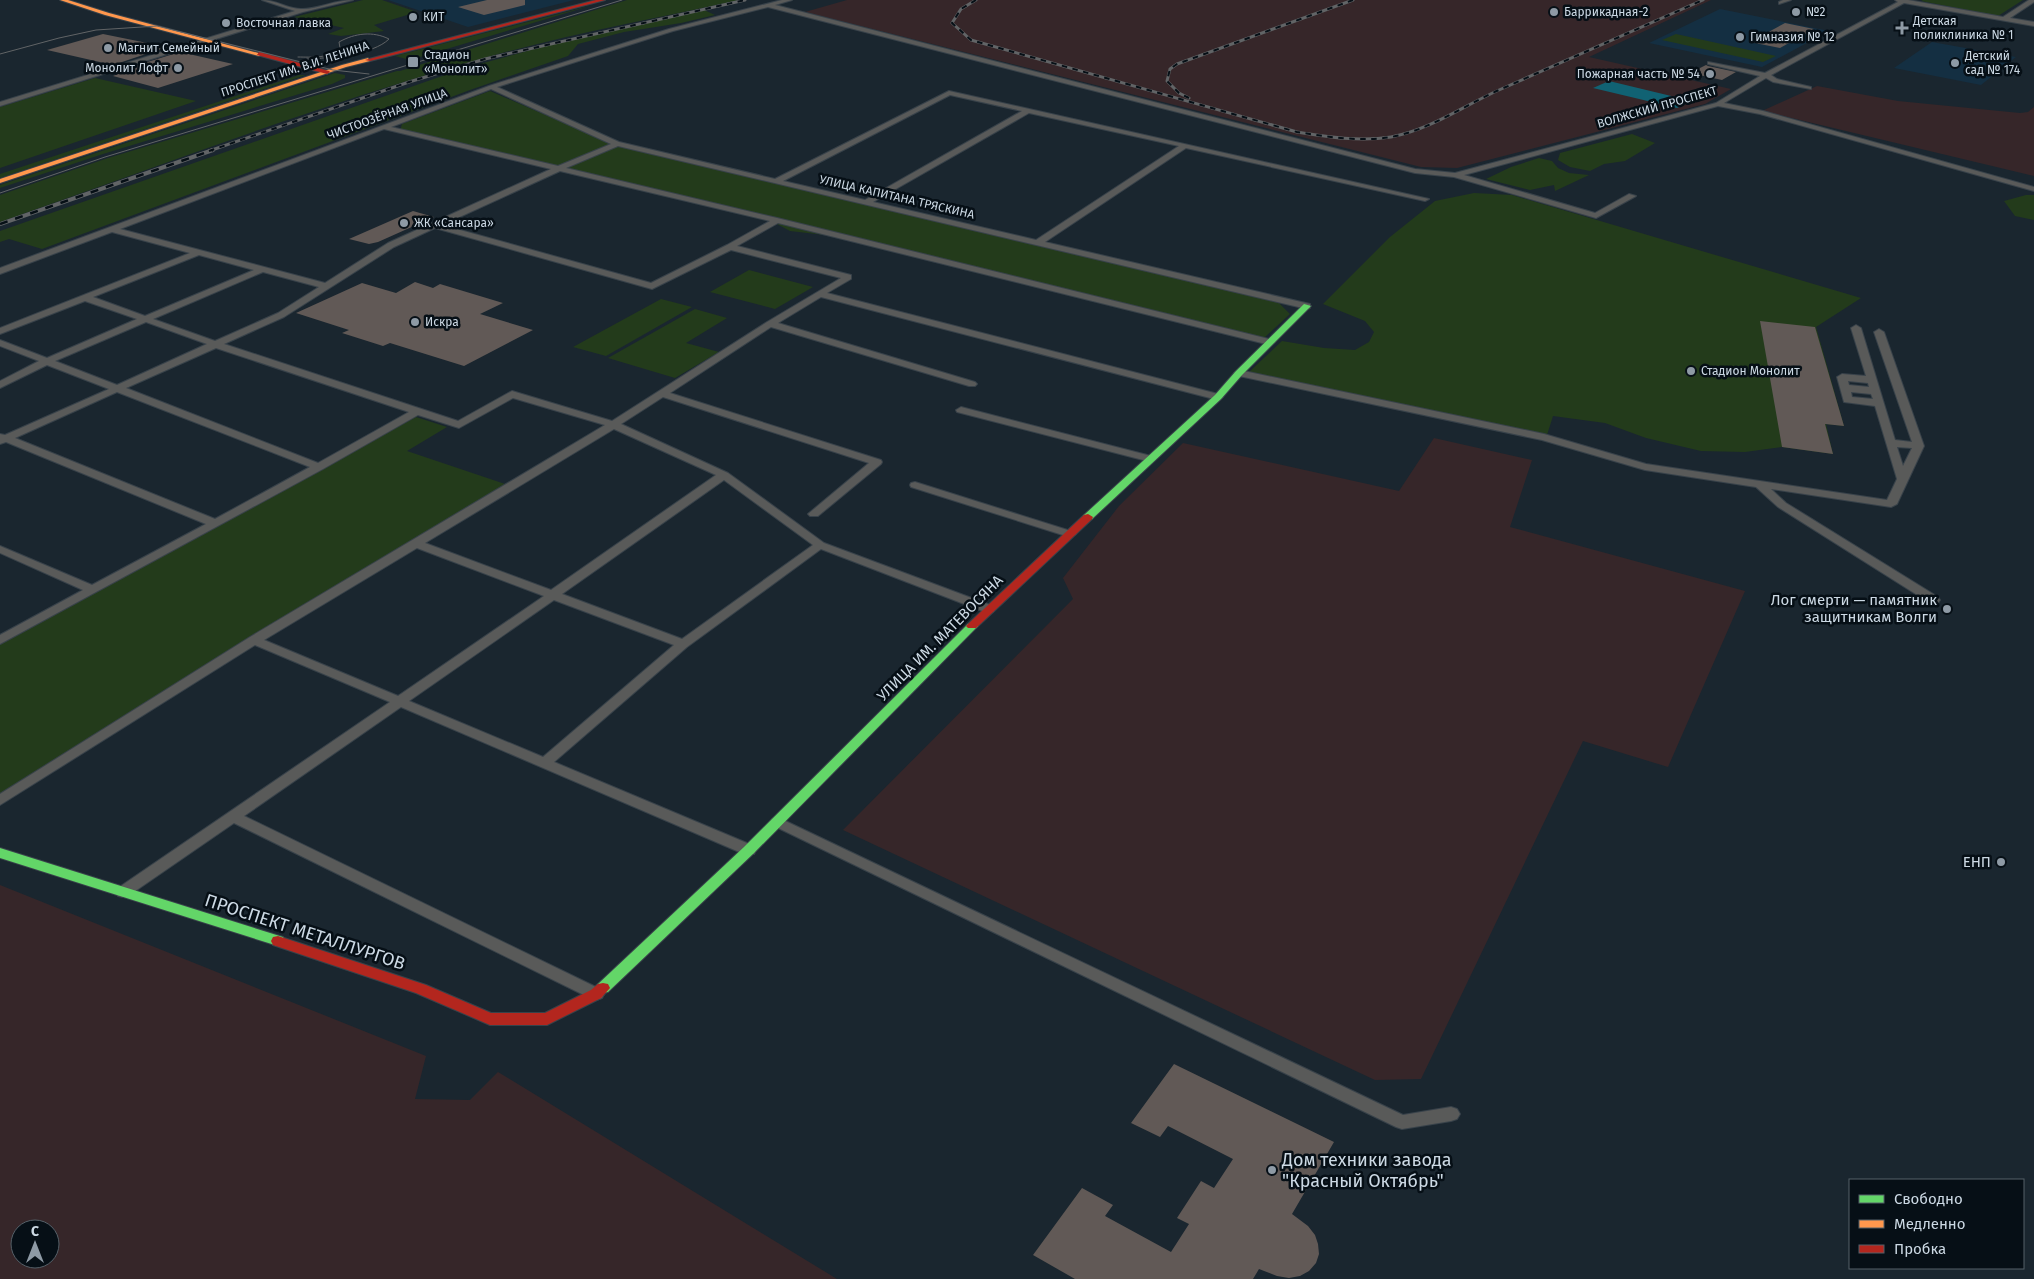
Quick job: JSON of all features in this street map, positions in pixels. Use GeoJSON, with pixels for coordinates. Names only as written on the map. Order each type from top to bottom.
{"type":"FeatureCollection","features":[{"type":"Feature","properties":{"kind":"street"},"geometry":{"type":"LineString","coordinates":[[63,0],[120,11],[334,67]]}},
{"type":"Feature","properties":{"kind":"street"},"geometry":{"type":"LineString","coordinates":[[265,0],[301,11]]}},
{"type":"Feature","properties":{"kind":"street"},"geometry":{"type":"LineString","coordinates":[[0,104],[301,11],[350,0]]}},
{"type":"Feature","properties":{"kind":"street","name":"ПРОСПЕКТ ИМ. В.И. ЛЕНИНА"},"geometry":{"type":"LineString","coordinates":[[0,181],[334,67],[587,0]]}},
{"type":"Feature","properties":{"kind":"street","name":"ПРОСПЕКТ ИМ. В.И. ЛЕНИНА"},"geometry":{"type":"LineString","coordinates":[[334,67],[602,0]]}},
{"type":"Feature","properties":{"kind":"street","name":"ЧИСТООЗЁРНАЯ УЛИЦА"},"geometry":{"type":"LineString","coordinates":[[0,270],[490,88],[671,30],[789,0]]}},
{"type":"Feature","properties":{"kind":"street"},"geometry":{"type":"LineString","coordinates":[[1781,3],[1788,0]]}},
{"type":"Feature","properties":{"kind":"street"},"geometry":{"type":"LineString","coordinates":[[1902,0],[2034,24]]}},
{"type":"Feature","properties":{"kind":"street","name":"ВОЛЖСКИЙ ПРОСПЕКТ"},"geometry":{"type":"LineString","coordinates":[[1455,175],[1718,104],[1766,75],[1902,0]]}},
{"type":"Feature","properties":{"kind":"street"},"geometry":{"type":"LineString","coordinates":[[2004,19],[2033,0]]}},
{"type":"Feature","properties":{"kind":"street"},"geometry":{"type":"LineString","coordinates":[[78,4],[95,11],[316,68],[334,67]]}},
{"type":"Feature","properties":{"kind":"street"},"geometry":{"type":"LineString","coordinates":[[770,6],[1415,171],[1455,175],[1596,216],[1632,196]]}},
{"type":"Feature","properties":{"kind":"street"},"geometry":{"type":"LineString","coordinates":[[1710,63],[1766,75],[1776,81],[1809,88]]}},
{"type":"Feature","properties":{"kind":"street","name":"ПРОСПЕКТ ИМ. В.И. ЛЕНИНА"},"geometry":{"type":"LineString","coordinates":[[0,172],[316,68]]}},
{"type":"Feature","properties":{"kind":"street","name":"УЛИЦА КАПИТАНА ТРЯСКИНА"},"geometry":{"type":"LineString","coordinates":[[490,88],[617,144],[674,159],[778,180],[1307,306]]}},
{"type":"Feature","properties":{"kind":"street"},"geometry":{"type":"LineString","coordinates":[[778,180],[949,93],[1425,200]]}},
{"type":"Feature","properties":{"kind":"street"},"geometry":{"type":"LineString","coordinates":[[1718,104],[1761,112],[2034,189]]}},
{"type":"Feature","properties":{"kind":"street"},"geometry":{"type":"LineString","coordinates":[[868,202],[1029,110]]}},
{"type":"Feature","properties":{"kind":"street"},"geometry":{"type":"LineString","coordinates":[[383,127],[777,220],[1270,342]]}},
{"type":"Feature","properties":{"kind":"street"},"geometry":{"type":"LineString","coordinates":[[2,439],[281,315],[391,245],[617,144]]}},
{"type":"Feature","properties":{"kind":"street"},"geometry":{"type":"LineString","coordinates":[[1039,242],[1186,145]]}},
{"type":"Feature","properties":{"kind":"street"},"geometry":{"type":"LineString","coordinates":[[433,225],[652,286],[730,247],[777,220]]}},
{"type":"Feature","properties":{"kind":"street"},"geometry":{"type":"LineString","coordinates":[[111,229],[326,286]]}},
{"type":"Feature","properties":{"kind":"street"},"geometry":{"type":"LineString","coordinates":[[0,800],[254,640],[603,431],[661,392],[848,277],[730,247]]}},
{"type":"Feature","properties":{"kind":"street"},"geometry":{"type":"LineString","coordinates":[[0,331],[200,252]]}},
{"type":"Feature","properties":{"kind":"street"},"geometry":{"type":"LineString","coordinates":[[0,385],[47,361],[263,268]]}},
{"type":"Feature","properties":{"kind":"street"},"geometry":{"type":"LineString","coordinates":[[820,294],[1218,397]]}},
{"type":"Feature","properties":{"kind":"street"},"geometry":{"type":"LineString","coordinates":[[86,298],[215,344],[459,425],[512,394],[612,424],[724,475],[820,546],[989,609]]}},
{"type":"Feature","properties":{"kind":"street","name":"УЛИЦА ИМ. МАТЕВОСЯНА"},"geometry":{"type":"LineString","coordinates":[[596,994],[749,850],[989,609],[1218,397],[1239,373],[1307,306]]}},
{"type":"Feature","properties":{"kind":"street"},"geometry":{"type":"LineString","coordinates":[[770,324],[972,384]]}},
{"type":"Feature","properties":{"kind":"street"},"geometry":{"type":"LineString","coordinates":[[1856,328],[1902,479]]}},
{"type":"Feature","properties":{"kind":"street"},"geometry":{"type":"LineString","coordinates":[[1239,373],[1544,437],[1645,467],[1891,504],[1919,446],[1879,332]]}},
{"type":"Feature","properties":{"kind":"street"},"geometry":{"type":"LineString","coordinates":[[0,343],[319,467]]}},
{"type":"Feature","properties":{"kind":"street"},"geometry":{"type":"LineString","coordinates":[[1872,380],[1842,377],[1848,400],[1879,403]]}},
{"type":"Feature","properties":{"kind":"street"},"geometry":{"type":"LineString","coordinates":[[1845,388],[1875,391]]}},
{"type":"Feature","properties":{"kind":"street"},"geometry":{"type":"LineString","coordinates":[[661,392],[877,462],[814,514]]}},
{"type":"Feature","properties":{"kind":"street"},"geometry":{"type":"LineString","coordinates":[[961,410],[1150,459]]}},
{"type":"Feature","properties":{"kind":"street"},"geometry":{"type":"LineString","coordinates":[[0,640],[319,467],[416,412]]}},
{"type":"Feature","properties":{"kind":"street"},"geometry":{"type":"LineString","coordinates":[[2,439],[215,523]]}},
{"type":"Feature","properties":{"kind":"street"},"geometry":{"type":"LineString","coordinates":[[1891,443],[1919,446]]}},
{"type":"Feature","properties":{"kind":"street"},"geometry":{"type":"LineString","coordinates":[[122,892],[399,700],[447,669],[550,595],[724,475]]}},
{"type":"Feature","properties":{"kind":"street"},"geometry":{"type":"LineString","coordinates":[[1759,484],[1782,505],[1934,600]]}},
{"type":"Feature","properties":{"kind":"street"},"geometry":{"type":"LineString","coordinates":[[915,485],[1070,534]]}},
{"type":"Feature","properties":{"kind":"street"},"geometry":{"type":"LineString","coordinates":[[414,543],[683,644]]}},
{"type":"Feature","properties":{"kind":"street"},"geometry":{"type":"LineString","coordinates":[[546,762],[683,644],[820,546]]}},
{"type":"Feature","properties":{"kind":"street"},"geometry":{"type":"LineString","coordinates":[[0,549],[92,590]]}},
{"type":"Feature","properties":{"kind":"street"},"geometry":{"type":"LineString","coordinates":[[254,640],[546,762],[749,850]]}},
{"type":"Feature","properties":{"kind":"street"},"geometry":{"type":"LineString","coordinates":[[232,816],[596,994]]}},
{"type":"Feature","properties":{"kind":"street"},"geometry":{"type":"LineString","coordinates":[[777,822],[1402,1122],[1451,1114]]}},
{"type":"Feature","properties":{"kind":"street","name":"ПРОСПЕКТ МЕТАЛЛУРГОВ"},"geometry":{"type":"LineString","coordinates":[[0,853],[292,945],[421,989],[490,1019],[547,1019],[596,994]]}},
{"type":"Feature","properties":{"kind":"shaded area"},"geometry":{"type":"Polygon","coordinates":[[[388,0],[574,0],[468,27],[388,0]]]}},
{"type":"Feature","properties":{"kind":"shaded area"},"geometry":{"type":"Polygon","coordinates":[[[847,0],[1711,0],[1589,57],[1731,89],[1705,104],[1457,168],[1421,167],[805,12],[847,0]]]}},
{"type":"Feature","properties":{"kind":"shaded area","name":"Гимназия № 12"},"geometry":{"type":"Polygon","coordinates":[[[1720,9],[1829,31],[1762,67],[1649,43],[1720,9]]]}},
{"type":"Feature","properties":{"kind":"shaded area","name":"Детский сад № 174"},"geometry":{"type":"Polygon","coordinates":[[[1932,42],[2016,57],[1981,85],[1894,68],[1932,42]]]}},
{"type":"Feature","properties":{"kind":"shaded area"},"geometry":{"type":"Polygon","coordinates":[[[1609,81],[1692,101],[1677,108],[1593,88],[1609,81]]]}},
{"type":"Feature","properties":{"kind":"shaded area"},"geometry":{"type":"Polygon","coordinates":[[[1817,86],[1898,101],[2020,113],[2028,112],[2034,107],[2034,176],[1762,111],[1817,86]]]}},
{"type":"Feature","properties":{"kind":"shaded area"},"geometry":{"type":"Polygon","coordinates":[[[1434,438],[1532,460],[1510,527],[1745,591],[1668,767],[1583,741],[1421,1079],[1375,1080],[843,830],[1073,599],[1063,578],[1119,506],[1183,443],[1399,491],[1434,438]]]}},
{"type":"Feature","properties":{"kind":"shaded area"},"geometry":{"type":"Polygon","coordinates":[[[0,885],[426,1056],[415,1099],[470,1100],[498,1072],[837,1279],[0,1279],[0,885]]]}},
{"type":"Feature","properties":{"kind":"green space"},"geometry":{"type":"Polygon","coordinates":[[[363,0],[382,0],[417,12],[374,25],[384,31],[341,36],[328,34],[344,28],[294,17],[363,0]]]}},
{"type":"Feature","properties":{"kind":"green space"},"geometry":{"type":"Polygon","coordinates":[[[627,0],[739,0],[536,44],[470,62],[351,99],[0,222],[0,195],[108,158],[400,71],[627,0]]]}},
{"type":"Feature","properties":{"kind":"green space"},"geometry":{"type":"Polygon","coordinates":[[[2023,0],[1998,16],[1921,1],[2023,0]]]}},
{"type":"Feature","properties":{"kind":"green space"},"geometry":{"type":"Polygon","coordinates":[[[593,5],[410,60],[395,56],[593,5]]]}},
{"type":"Feature","properties":{"kind":"green space"},"geometry":{"type":"Polygon","coordinates":[[[704,10],[715,15],[681,23],[624,32],[578,44],[568,56],[470,90],[42,249],[9,239],[0,242],[0,231],[465,68],[553,44],[704,10]]]}},
{"type":"Feature","properties":{"kind":"green space"},"geometry":{"type":"Polygon","coordinates":[[[1676,34],[1776,56],[1763,62],[1662,40],[1676,34]]]}},
{"type":"Feature","properties":{"kind":"green space"},"geometry":{"type":"Polygon","coordinates":[[[335,73],[345,75],[345,78],[332,84],[103,154],[0,188],[0,185],[335,73]]]}},
{"type":"Feature","properties":{"kind":"green space"},"geometry":{"type":"Polygon","coordinates":[[[299,75],[306,75],[0,178],[0,174],[299,75]]]}},
{"type":"Feature","properties":{"kind":"green space"},"geometry":{"type":"Polygon","coordinates":[[[95,78],[196,101],[0,168],[0,107],[95,78]]]}},
{"type":"Feature","properties":{"kind":"green space"},"geometry":{"type":"Polygon","coordinates":[[[490,91],[615,145],[777,181],[1276,300],[1290,314],[1264,338],[851,238],[790,231],[775,223],[564,168],[400,131],[402,124],[490,91]]]}},
{"type":"Feature","properties":{"kind":"green space"},"geometry":{"type":"Polygon","coordinates":[[[1632,134],[1655,143],[1625,161],[1604,164],[1590,171],[1570,167],[1558,160],[1560,153],[1632,134]]]}},
{"type":"Feature","properties":{"kind":"green space"},"geometry":{"type":"Polygon","coordinates":[[[1539,158],[1552,161],[1558,168],[1569,173],[1589,175],[1555,191],[1554,185],[1530,190],[1486,179],[1511,167],[1539,158]]]}},
{"type":"Feature","properties":{"kind":"green space"},"geometry":{"type":"Polygon","coordinates":[[[1474,193],[1512,195],[1861,298],[1816,327],[1844,426],[1826,424],[1833,454],[1782,447],[1745,452],[1701,451],[1646,438],[1605,423],[1553,416],[1547,435],[1249,372],[1282,341],[1324,348],[1355,350],[1369,342],[1374,332],[1365,321],[1323,304],[1390,237],[1435,201],[1474,193]]]}},
{"type":"Feature","properties":{"kind":"green space"},"geometry":{"type":"Polygon","coordinates":[[[2026,195],[2034,195],[2034,220],[2015,216],[2004,201],[2026,195]]]}},
{"type":"Feature","properties":{"kind":"green space"},"geometry":{"type":"Polygon","coordinates":[[[749,270],[813,287],[775,309],[710,292],[749,270]]]}},
{"type":"Feature","properties":{"kind":"green space"},"geometry":{"type":"Polygon","coordinates":[[[661,299],[692,307],[606,356],[573,347],[661,299]]]}},
{"type":"Feature","properties":{"kind":"green space"},"geometry":{"type":"Polygon","coordinates":[[[695,309],[727,318],[686,343],[719,352],[675,378],[608,358],[695,309]]]}},
{"type":"Feature","properties":{"kind":"green space"},"geometry":{"type":"Polygon","coordinates":[[[416,417],[447,427],[407,451],[508,485],[0,799],[0,642],[416,417]]]}},
{"type":"Feature","properties":{"kind":"building"},"geometry":{"type":"Polygon","coordinates":[[[487,0],[525,0],[525,5],[484,15],[458,7],[487,0]]]}},
{"type":"Feature","properties":{"kind":"building"},"geometry":{"type":"Polygon","coordinates":[[[1785,23],[1814,29],[1780,48],[1750,42],[1785,23]]]}},
{"type":"Feature","properties":{"kind":"building","name":"Магнит Семейный"},"geometry":{"type":"Polygon","coordinates":[[[103,34],[167,47],[113,65],[47,50],[103,34]]]}},
{"type":"Feature","properties":{"kind":"building","name":"Монолит Лофт"},"geometry":{"type":"Polygon","coordinates":[[[180,52],[233,64],[158,88],[113,76],[130,69],[128,68],[180,52]]]}},
{"type":"Feature","properties":{"kind":"building","name":"Пожарная часть № 54"},"geometry":{"type":"Polygon","coordinates":[[[1706,65],[1736,72],[1722,80],[1690,73],[1706,65]]]}},
{"type":"Feature","properties":{"kind":"building","name":"ЖК «Сансара»"},"geometry":{"type":"Polygon","coordinates":[[[413,211],[434,217],[378,242],[369,244],[349,239],[413,211]]]}},
{"type":"Feature","properties":{"kind":"building","name":"Искра"},"geometry":{"type":"Polygon","coordinates":[[[415,282],[433,288],[440,284],[503,303],[480,314],[533,330],[464,366],[390,343],[383,346],[342,333],[349,330],[296,313],[362,283],[396,293],[415,282]]]}},
{"type":"Feature","properties":{"kind":"building"},"geometry":{"type":"Polygon","coordinates":[[[1760,321],[1815,327],[1844,426],[1825,424],[1833,454],[1782,447],[1760,321]]]}},
{"type":"Feature","properties":{"kind":"building","name":"Дом техники завода \"Красный Октябрь\""},"geometry":{"type":"Polygon","coordinates":[[[1174,1064],[1334,1142],[1292,1214],[1308,1226],[1315,1235],[1318,1244],[1319,1254],[1316,1263],[1309,1271],[1300,1276],[1289,1278],[1277,1276],[1259,1269],[1253,1279],[1075,1279],[1033,1255],[1082,1188],[1113,1205],[1105,1216],[1171,1252],[1189,1224],[1177,1218],[1201,1181],[1214,1188],[1233,1159],[1168,1126],[1160,1137],[1131,1123],[1174,1064]]]}},
{"type":"Feature","properties":{"kind":"tram line"},"geometry":{"type":"LineString","coordinates":[[0,193],[105,157],[622,0]]}},
{"type":"Feature","properties":{"kind":"tram line"},"geometry":{"type":"LineString","coordinates":[[0,54],[96,30],[157,26],[333,70],[369,74]]}},
{"type":"Feature","properties":{"kind":"tram line"},"geometry":{"type":"LineString","coordinates":[[298,57],[320,57],[331,54],[340,48],[339,42],[358,35],[370,34],[389,39],[373,49],[362,52],[307,59]]}},
{"type":"Feature","properties":{"kind":"railway"},"geometry":{"type":"LineString","coordinates":[[209,151],[409,82],[485,59],[745,0]]}},
{"type":"Feature","properties":{"kind":"railway"},"geometry":{"type":"LineString","coordinates":[[976,0],[961,9],[952,23],[971,40],[1297,132],[1356,139],[1391,137],[1419,129],[1499,90],[1703,0]]}},
{"type":"Feature","properties":{"kind":"railway"},"geometry":{"type":"LineString","coordinates":[[1189,98],[1179,93],[1167,81],[1170,69],[1177,64],[1353,0]]}},
{"type":"Feature","properties":{"kind":"railway"},"geometry":{"type":"LineString","coordinates":[[0,224],[213,150]]}},
{"type":"Feature","properties":{"kind":"traffic: fast"},"geometry":{"type":"LineString","coordinates":[[1088,517],[1218,397],[1239,373],[1307,306]]}},
{"type":"Feature","properties":{"kind":"traffic: fast"},"geometry":{"type":"LineString","coordinates":[[603,988],[749,850],[972,626]]}},
{"type":"Feature","properties":{"kind":"traffic: fast"},"geometry":{"type":"LineString","coordinates":[[0,853],[278,941]]}},
{"type":"Feature","properties":{"kind":"traffic: slow"},"geometry":{"type":"LineString","coordinates":[[63,0],[107,14],[259,54]]}},
{"type":"Feature","properties":{"kind":"traffic: slow"},"geometry":{"type":"LineString","coordinates":[[0,181],[344,66],[368,60]]}},
{"type":"Feature","properties":{"kind":"traffic: jam"},"geometry":{"type":"LineString","coordinates":[[368,60],[602,0]]}},
{"type":"Feature","properties":{"kind":"traffic: jam"},"geometry":{"type":"LineString","coordinates":[[259,54],[327,72]]}},
{"type":"Feature","properties":{"kind":"traffic: jam"},"geometry":{"type":"LineString","coordinates":[[972,626],[1088,517]]}},
{"type":"Feature","properties":{"kind":"traffic: jam"},"geometry":{"type":"LineString","coordinates":[[278,941],[421,989],[490,1019],[547,1019],[596,994],[603,988]]}},
{"type":"Feature","properties":{"kind":"place","name":"Баррикадная-2"},"geometry":{"type":"Point","coordinates":[1554,12]}},
{"type":"Feature","properties":{"kind":"place","name":"№2"},"geometry":{"type":"Point","coordinates":[1796,12]}},
{"type":"Feature","properties":{"kind":"place","name":"КИТ"},"geometry":{"type":"Point","coordinates":[413,17]}},
{"type":"Feature","properties":{"kind":"place","name":"Восточная лавка"},"geometry":{"type":"Point","coordinates":[226,23]}},
{"type":"Feature","properties":{"kind":"place","name":"Детская поликлиника № 1"},"geometry":{"type":"Point","coordinates":[1902,28]}},
{"type":"Feature","properties":{"kind":"place","name":"Гимназия № 12"},"geometry":{"type":"Point","coordinates":[1740,37]}},
{"type":"Feature","properties":{"kind":"place","name":"Магнит Семейный"},"geometry":{"type":"Point","coordinates":[108,48]}},
{"type":"Feature","properties":{"kind":"place","name":"Стадион «Монолит»"},"geometry":{"type":"Point","coordinates":[413,62]}},
{"type":"Feature","properties":{"kind":"place","name":"Детский сад № 174"},"geometry":{"type":"Point","coordinates":[1955,63]}},
{"type":"Feature","properties":{"kind":"place","name":"Монолит Лофт"},"geometry":{"type":"Point","coordinates":[178,68]}},
{"type":"Feature","properties":{"kind":"place","name":"Пожарная часть № 54"},"geometry":{"type":"Point","coordinates":[1710,74]}},
{"type":"Feature","properties":{"kind":"place","name":"ЖК «Сансара»"},"geometry":{"type":"Point","coordinates":[404,223]}},
{"type":"Feature","properties":{"kind":"place","name":"Искра"},"geometry":{"type":"Point","coordinates":[415,322]}},
{"type":"Feature","properties":{"kind":"place","name":"Стадион Монолит"},"geometry":{"type":"Point","coordinates":[1691,371]}},
{"type":"Feature","properties":{"kind":"place","name":"Лог смерти — памятник защитникам Волги"},"geometry":{"type":"Point","coordinates":[1947,609]}},
{"type":"Feature","properties":{"kind":"place","name":"ЕНП"},"geometry":{"type":"Point","coordinates":[2001,862]}},
{"type":"Feature","properties":{"kind":"place","name":"Дом техники завода \"Красный Октябрь\""},"geometry":{"type":"Point","coordinates":[1272,1170]}}]}
